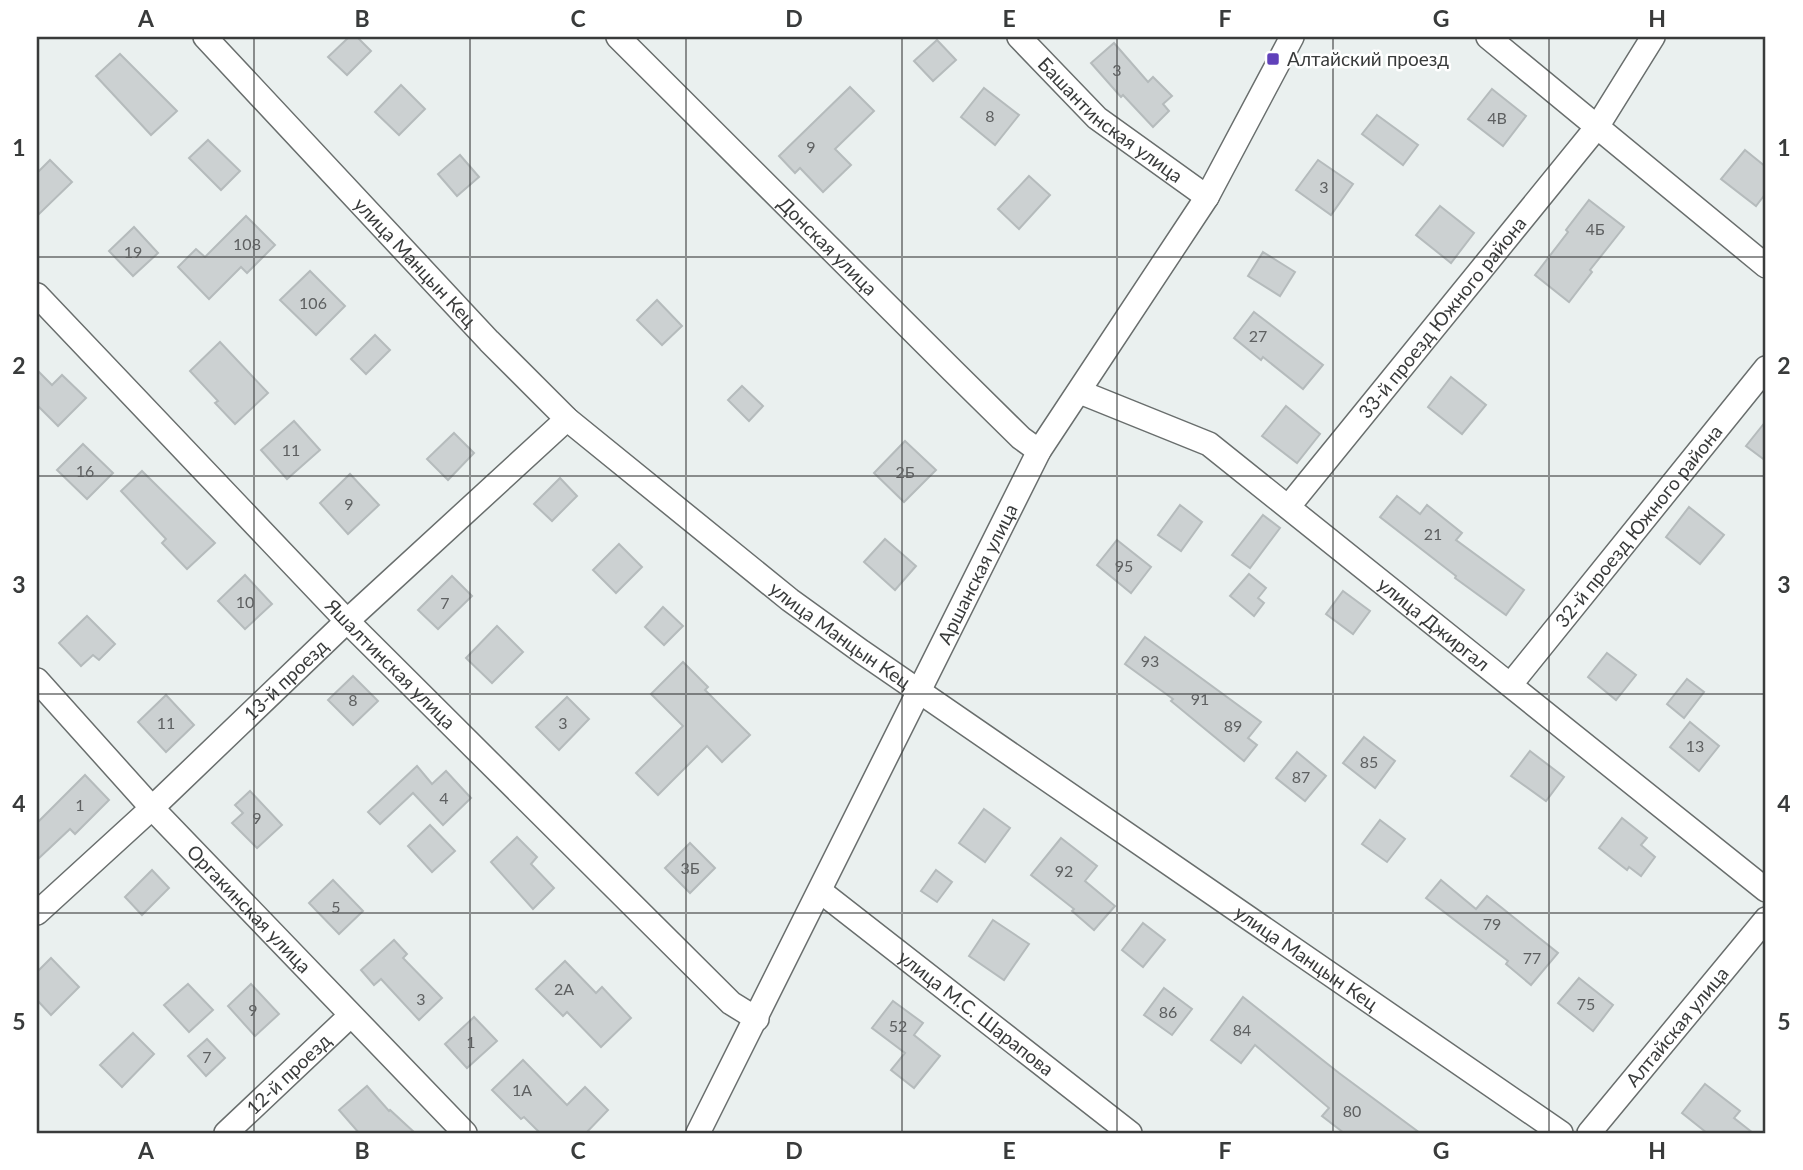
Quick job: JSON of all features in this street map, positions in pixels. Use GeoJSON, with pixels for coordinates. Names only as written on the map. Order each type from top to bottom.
{"type":"FeatureCollection","features":[{"type":"Feature","properties":{"kind":"street","name":"улица Манцын Кец"},"geometry":{"type":"LineString","coordinates":[[205,37],[489,341],[567,419],[790,600],[1553,1131]]}},
{"type":"Feature","properties":{"kind":"street","name":"Донская улица"},"geometry":{"type":"LineString","coordinates":[[618,37],[1021,438],[1039,451]]}},
{"type":"Feature","properties":{"kind":"street","name":"Башантинская улица"},"geometry":{"type":"LineString","coordinates":[[1019,37],[1097,118],[1206,197]]}},
{"type":"Feature","properties":{"kind":"street","name":"Аршанская улица"},"geometry":{"type":"LineString","coordinates":[[698,1133],[1039,451],[1206,197],[1292,37]]}},
{"type":"Feature","properties":{"kind":"street"},"geometry":{"type":"LineString","coordinates":[[1488,37],[1766,266]]}},
{"type":"Feature","properties":{"kind":"street","name":"33-й проезд Южного района"},"geometry":{"type":"LineString","coordinates":[[1289,506],[1597,127],[1653,37]]}},
{"type":"Feature","properties":{"kind":"street","name":"Яшалтинская улица"},"geometry":{"type":"LineString","coordinates":[[37,295],[347,621],[731,1003],[757,1019]]}},
{"type":"Feature","properties":{"kind":"street","name":"32-й проезд Южного района"},"geometry":{"type":"LineString","coordinates":[[1511,684],[1766,368]]}},
{"type":"Feature","properties":{"kind":"street","name":"улица Джиргал"},"geometry":{"type":"LineString","coordinates":[[1080,392],[1209,444],[1766,890]]}},
{"type":"Feature","properties":{"kind":"street","name":"13-й проезд"},"geometry":{"type":"LineString","coordinates":[[37,913],[152,808],[347,621],[567,419]]}},
{"type":"Feature","properties":{"kind":"street","name":"Оргакинская улица"},"geometry":{"type":"LineString","coordinates":[[37,680],[152,808],[465,1133]]}},
{"type":"Feature","properties":{"kind":"street","name":"улица М.С. Шарапова"},"geometry":{"type":"LineString","coordinates":[[820,891],[1130,1133]]}},
{"type":"Feature","properties":{"kind":"street","name":"Алтайская улица"},"geometry":{"type":"LineString","coordinates":[[1589,1133],[1766,919]]}},
{"type":"Feature","properties":{"kind":"street","name":"12-й проезд"},"geometry":{"type":"LineString","coordinates":[[226,1133],[350,1016]]}},
{"type":"Feature","properties":{"kind":"building"},"geometry":{"type":"Polygon","coordinates":[[[349,37],[357,37],[371,51],[347,75],[328,57],[349,37]]]}},
{"type":"Feature","properties":{"kind":"building"},"geometry":{"type":"Polygon","coordinates":[[[937,40],[956,60],[933,81],[914,61],[937,40]]]}},
{"type":"Feature","properties":{"kind":"building"},"geometry":{"type":"Polygon","coordinates":[[[1114,43],[1148,82],[1153,77],[1172,96],[1163,104],[1169,111],[1153,127],[1123,95],[1121,97],[1091,63],[1114,43]]]}},
{"type":"Feature","properties":{"kind":"building"},"geometry":{"type":"Polygon","coordinates":[[[120,54],[177,111],[151,135],[96,76],[120,54]]]}},
{"type":"Feature","properties":{"kind":"building"},"geometry":{"type":"Polygon","coordinates":[[[401,85],[425,109],[399,135],[375,112],[401,85]]]}},
{"type":"Feature","properties":{"kind":"building"},"geometry":{"type":"Polygon","coordinates":[[[850,87],[874,111],[835,149],[851,165],[823,192],[800,168],[795,173],[779,156],[850,87]]]}},
{"type":"Feature","properties":{"kind":"building"},"geometry":{"type":"Polygon","coordinates":[[[984,88],[1019,115],[995,145],[961,117],[984,88]]]}},
{"type":"Feature","properties":{"kind":"building"},"geometry":{"type":"Polygon","coordinates":[[[1492,89],[1526,116],[1503,146],[1468,119],[1492,89]]]}},
{"type":"Feature","properties":{"kind":"building"},"geometry":{"type":"Polygon","coordinates":[[[1377,115],[1418,145],[1403,165],[1362,134],[1377,115]]]}},
{"type":"Feature","properties":{"kind":"building"},"geometry":{"type":"Polygon","coordinates":[[[208,140],[240,171],[221,190],[189,158],[208,140]]]}},
{"type":"Feature","properties":{"kind":"building"},"geometry":{"type":"Polygon","coordinates":[[[1745,150],[1766,167],[1766,193],[1756,206],[1721,179],[1745,150]]]}},
{"type":"Feature","properties":{"kind":"building"},"geometry":{"type":"Polygon","coordinates":[[[460,155],[479,177],[457,196],[438,174],[460,155]]]}},
{"type":"Feature","properties":{"kind":"building"},"geometry":{"type":"Polygon","coordinates":[[[50,160],[72,182],[37,216],[37,173],[50,160]]]}},
{"type":"Feature","properties":{"kind":"building"},"geometry":{"type":"Polygon","coordinates":[[[1318,160],[1353,184],[1331,215],[1296,190],[1318,160]]]}},
{"type":"Feature","properties":{"kind":"building"},"geometry":{"type":"Polygon","coordinates":[[[1029,176],[1050,195],[1019,229],[998,209],[1029,176]]]}},
{"type":"Feature","properties":{"kind":"building"},"geometry":{"type":"Polygon","coordinates":[[[1589,200],[1624,227],[1569,302],[1535,275],[1589,200]]]}},
{"type":"Feature","properties":{"kind":"building"},"geometry":{"type":"Polygon","coordinates":[[[1440,206],[1474,233],[1451,263],[1416,235],[1440,206]]]}},
{"type":"Feature","properties":{"kind":"building"},"geometry":{"type":"Polygon","coordinates":[[[246,216],[275,245],[247,273],[241,267],[209,299],[178,267],[196,249],[205,257],[246,216]]]}},
{"type":"Feature","properties":{"kind":"building"},"geometry":{"type":"Polygon","coordinates":[[[134,227],[158,253],[133,276],[109,251],[134,227]]]}},
{"type":"Feature","properties":{"kind":"building"},"geometry":{"type":"Polygon","coordinates":[[[1263,252],[1295,272],[1280,296],[1248,276],[1263,252]]]}},
{"type":"Feature","properties":{"kind":"building"},"geometry":{"type":"Polygon","coordinates":[[[310,271],[345,306],[316,335],[280,300],[310,271]]]}},
{"type":"Feature","properties":{"kind":"building"},"geometry":{"type":"Polygon","coordinates":[[[657,300],[682,326],[662,345],[637,320],[657,300]]]}},
{"type":"Feature","properties":{"kind":"building"},"geometry":{"type":"Polygon","coordinates":[[[1254,312],[1323,365],[1303,389],[1234,338],[1254,312]]]}},
{"type":"Feature","properties":{"kind":"building"},"geometry":{"type":"Polygon","coordinates":[[[375,335],[390,350],[366,374],[351,359],[375,335]]]}},
{"type":"Feature","properties":{"kind":"building"},"geometry":{"type":"Polygon","coordinates":[[[220,342],[268,393],[235,424],[190,371],[220,342]]]}},
{"type":"Feature","properties":{"kind":"building"},"geometry":{"type":"Polygon","coordinates":[[[37,370],[52,385],[62,375],[86,398],[58,426],[37,405],[37,370]]]}},
{"type":"Feature","properties":{"kind":"building"},"geometry":{"type":"Polygon","coordinates":[[[1451,377],[1486,405],[1462,434],[1428,407],[1451,377]]]}},
{"type":"Feature","properties":{"kind":"building"},"geometry":{"type":"Polygon","coordinates":[[[742,386],[763,406],[749,421],[728,400],[742,386]]]}},
{"type":"Feature","properties":{"kind":"building"},"geometry":{"type":"Polygon","coordinates":[[[1286,406],[1320,434],[1297,463],[1262,436],[1286,406]]]}},
{"type":"Feature","properties":{"kind":"building"},"geometry":{"type":"Polygon","coordinates":[[[294,421],[320,450],[287,479],[261,450],[294,421]]]}},
{"type":"Feature","properties":{"kind":"building"},"geometry":{"type":"Polygon","coordinates":[[[1766,421],[1766,461],[1746,446],[1766,421]]]}},
{"type":"Feature","properties":{"kind":"building"},"geometry":{"type":"Polygon","coordinates":[[[454,433],[474,453],[448,480],[427,459],[454,433]]]}},
{"type":"Feature","properties":{"kind":"building"},"geometry":{"type":"Polygon","coordinates":[[[905,441],[936,470],[904,502],[874,473],[905,441]]]}},
{"type":"Feature","properties":{"kind":"building"},"geometry":{"type":"Polygon","coordinates":[[[83,444],[113,473],[87,499],[57,470],[83,444]]]}},
{"type":"Feature","properties":{"kind":"building"},"geometry":{"type":"Polygon","coordinates":[[[142,471],[215,543],[187,569],[162,543],[166,539],[121,491],[142,471]]]}},
{"type":"Feature","properties":{"kind":"building"},"geometry":{"type":"Polygon","coordinates":[[[350,474],[379,505],[348,534],[320,503],[350,474]]]}},
{"type":"Feature","properties":{"kind":"building"},"geometry":{"type":"Polygon","coordinates":[[[560,478],[577,496],[552,521],[534,504],[560,478]]]}},
{"type":"Feature","properties":{"kind":"building"},"geometry":{"type":"Polygon","coordinates":[[[1397,496],[1420,514],[1427,505],[1462,533],[1456,540],[1524,590],[1506,615],[1455,578],[1456,576],[1380,517],[1397,496]]]}},
{"type":"Feature","properties":{"kind":"building"},"geometry":{"type":"Polygon","coordinates":[[[1180,505],[1202,522],[1181,551],[1158,535],[1180,505]]]}},
{"type":"Feature","properties":{"kind":"building"},"geometry":{"type":"Polygon","coordinates":[[[1689,507],[1724,535],[1700,564],[1666,537],[1689,507]]]}},
{"type":"Feature","properties":{"kind":"building"},"geometry":{"type":"Polygon","coordinates":[[[1263,515],[1280,528],[1250,568],[1232,555],[1263,515]]]}},
{"type":"Feature","properties":{"kind":"building"},"geometry":{"type":"Polygon","coordinates":[[[885,539],[916,566],[895,590],[864,562],[885,539]]]}},
{"type":"Feature","properties":{"kind":"building"},"geometry":{"type":"Polygon","coordinates":[[[1117,540],[1151,567],[1131,593],[1097,565],[1117,540]]]}},
{"type":"Feature","properties":{"kind":"building"},"geometry":{"type":"Polygon","coordinates":[[[619,544],[642,567],[616,593],[593,570],[619,544]]]}},
{"type":"Feature","properties":{"kind":"building"},"geometry":{"type":"Polygon","coordinates":[[[1249,574],[1266,588],[1258,598],[1264,603],[1254,616],[1230,596],[1249,574]]]}},
{"type":"Feature","properties":{"kind":"building"},"geometry":{"type":"Polygon","coordinates":[[[245,575],[272,604],[245,629],[218,601],[245,575]]]}},
{"type":"Feature","properties":{"kind":"building"},"geometry":{"type":"Polygon","coordinates":[[[452,576],[472,596],[438,629],[418,610],[452,576]]]}},
{"type":"Feature","properties":{"kind":"building"},"geometry":{"type":"Polygon","coordinates":[[[1343,591],[1370,611],[1353,634],[1326,614],[1343,591]]]}},
{"type":"Feature","properties":{"kind":"building"},"geometry":{"type":"Polygon","coordinates":[[[663,607],[683,626],[664,645],[645,627],[663,607]]]}},
{"type":"Feature","properties":{"kind":"building"},"geometry":{"type":"Polygon","coordinates":[[[87,616],[115,644],[99,660],[93,655],[81,666],[59,643],[87,616]]]}},
{"type":"Feature","properties":{"kind":"building"},"geometry":{"type":"Polygon","coordinates":[[[497,626],[523,652],[492,683],[466,658],[497,626]]]}},
{"type":"Feature","properties":{"kind":"building"},"geometry":{"type":"Polygon","coordinates":[[[1145,637],[1261,722],[1248,738],[1257,745],[1244,761],[1171,701],[1173,699],[1125,664],[1145,637]]]}},
{"type":"Feature","properties":{"kind":"building"},"geometry":{"type":"Polygon","coordinates":[[[1607,653],[1636,675],[1616,700],[1588,677],[1607,653]]]}},
{"type":"Feature","properties":{"kind":"building"},"geometry":{"type":"Polygon","coordinates":[[[683,662],[708,687],[705,690],[750,735],[722,762],[707,746],[658,795],[636,773],[683,726],[651,694],[683,662]]]}},
{"type":"Feature","properties":{"kind":"building"},"geometry":{"type":"Polygon","coordinates":[[[353,676],[378,701],[353,725],[328,700],[353,676]]]}},
{"type":"Feature","properties":{"kind":"building"},"geometry":{"type":"Polygon","coordinates":[[[1687,679],[1704,692],[1684,718],[1667,704],[1687,679]]]}},
{"type":"Feature","properties":{"kind":"building"},"geometry":{"type":"Polygon","coordinates":[[[166,695],[194,725],[166,752],[138,722],[166,695]]]}},
{"type":"Feature","properties":{"kind":"building"},"geometry":{"type":"Polygon","coordinates":[[[567,697],[589,719],[559,750],[536,727],[567,697]]]}},
{"type":"Feature","properties":{"kind":"building"},"geometry":{"type":"Polygon","coordinates":[[[1690,722],[1719,746],[1699,771],[1670,747],[1690,722]]]}},
{"type":"Feature","properties":{"kind":"building"},"geometry":{"type":"Polygon","coordinates":[[[1364,737],[1395,761],[1375,788],[1343,763],[1364,737]]]}},
{"type":"Feature","properties":{"kind":"building"},"geometry":{"type":"Polygon","coordinates":[[[1530,751],[1564,777],[1546,801],[1511,776],[1530,751]]]}},
{"type":"Feature","properties":{"kind":"building"},"geometry":{"type":"Polygon","coordinates":[[[1297,752],[1326,776],[1305,801],[1276,778],[1297,752]]]}},
{"type":"Feature","properties":{"kind":"building"},"geometry":{"type":"Polygon","coordinates":[[[417,766],[432,784],[446,771],[471,798],[443,825],[413,793],[380,824],[368,812],[417,766]]]}},
{"type":"Feature","properties":{"kind":"building"},"geometry":{"type":"Polygon","coordinates":[[[85,775],[109,800],[75,834],[70,829],[37,860],[37,823],[85,775]]]}},
{"type":"Feature","properties":{"kind":"building"},"geometry":{"type":"Polygon","coordinates":[[[250,791],[282,825],[257,848],[232,823],[243,813],[235,805],[250,791]]]}},
{"type":"Feature","properties":{"kind":"building"},"geometry":{"type":"Polygon","coordinates":[[[984,809],[1010,828],[985,862],[959,843],[984,809]]]}},
{"type":"Feature","properties":{"kind":"building"},"geometry":{"type":"Polygon","coordinates":[[[1622,818],[1647,838],[1641,845],[1655,857],[1641,876],[1629,867],[1627,870],[1599,848],[1622,818]]]}},
{"type":"Feature","properties":{"kind":"building"},"geometry":{"type":"Polygon","coordinates":[[[1380,820],[1405,839],[1387,862],[1362,844],[1380,820]]]}},
{"type":"Feature","properties":{"kind":"building"},"geometry":{"type":"Polygon","coordinates":[[[430,825],[455,851],[432,872],[408,846],[430,825]]]}},
{"type":"Feature","properties":{"kind":"building"},"geometry":{"type":"Polygon","coordinates":[[[517,837],[537,857],[531,864],[554,888],[533,909],[491,862],[517,837]]]}},
{"type":"Feature","properties":{"kind":"building"},"geometry":{"type":"Polygon","coordinates":[[[1061,838],[1097,866],[1085,881],[1115,906],[1094,930],[1072,911],[1074,909],[1031,875],[1061,838]]]}},
{"type":"Feature","properties":{"kind":"building"},"geometry":{"type":"Polygon","coordinates":[[[690,843],[715,868],[690,893],[665,868],[690,843]]]}},
{"type":"Feature","properties":{"kind":"building"},"geometry":{"type":"Polygon","coordinates":[[[152,870],[169,888],[142,915],[125,897],[152,870]]]}},
{"type":"Feature","properties":{"kind":"building"},"geometry":{"type":"Polygon","coordinates":[[[936,870],[952,882],[937,902],[921,891],[936,870]]]}},
{"type":"Feature","properties":{"kind":"building"},"geometry":{"type":"Polygon","coordinates":[[[333,880],[363,911],[339,934],[309,903],[333,880]]]}},
{"type":"Feature","properties":{"kind":"building"},"geometry":{"type":"Polygon","coordinates":[[[1441,880],[1476,909],[1487,896],[1558,953],[1531,985],[1506,964],[1508,961],[1426,898],[1441,880]]]}},
{"type":"Feature","properties":{"kind":"building"},"geometry":{"type":"Polygon","coordinates":[[[993,920],[1029,944],[1004,980],[969,956],[993,920]]]}},
{"type":"Feature","properties":{"kind":"building"},"geometry":{"type":"Polygon","coordinates":[[[1143,923],[1165,940],[1143,967],[1122,950],[1143,923]]]}},
{"type":"Feature","properties":{"kind":"building"},"geometry":{"type":"Polygon","coordinates":[[[394,940],[407,954],[403,958],[442,998],[419,1020],[381,979],[374,985],[361,970],[394,940]]]}},
{"type":"Feature","properties":{"kind":"building"},"geometry":{"type":"Polygon","coordinates":[[[51,958],[79,987],[51,1015],[37,1000],[37,972],[51,958]]]}},
{"type":"Feature","properties":{"kind":"building"},"geometry":{"type":"Polygon","coordinates":[[[565,961],[596,993],[602,987],[631,1018],[601,1047],[567,1012],[563,1016],[536,989],[565,961]]]}},
{"type":"Feature","properties":{"kind":"building"},"geometry":{"type":"Polygon","coordinates":[[[1579,978],[1613,1005],[1593,1031],[1558,1003],[1579,978]]]}},
{"type":"Feature","properties":{"kind":"building"},"geometry":{"type":"Polygon","coordinates":[[[188,984],[213,1010],[189,1032],[164,1005],[188,984]]]}},
{"type":"Feature","properties":{"kind":"building"},"geometry":{"type":"Polygon","coordinates":[[[251,984],[279,1014],[255,1036],[228,1006],[251,984]]]}},
{"type":"Feature","properties":{"kind":"building"},"geometry":{"type":"Polygon","coordinates":[[[1164,988],[1192,1009],[1172,1035],[1144,1015],[1164,988]]]}},
{"type":"Feature","properties":{"kind":"building"},"geometry":{"type":"Polygon","coordinates":[[[1243,997],[1420,1133],[1344,1133],[1322,1116],[1329,1108],[1255,1045],[1241,1063],[1211,1040],[1243,997]]]}},
{"type":"Feature","properties":{"kind":"building"},"geometry":{"type":"Polygon","coordinates":[[[893,1001],[923,1023],[914,1035],[940,1056],[914,1088],[891,1070],[905,1053],[872,1028],[893,1001]]]}},
{"type":"Feature","properties":{"kind":"building"},"geometry":{"type":"Polygon","coordinates":[[[474,1017],[497,1041],[467,1068],[445,1044],[474,1017]]]}},
{"type":"Feature","properties":{"kind":"building"},"geometry":{"type":"Polygon","coordinates":[[[133,1033],[154,1054],[122,1087],[100,1065],[133,1033]]]}},
{"type":"Feature","properties":{"kind":"building"},"geometry":{"type":"Polygon","coordinates":[[[207,1039],[225,1058],[206,1076],[188,1056],[207,1039]]]}},
{"type":"Feature","properties":{"kind":"building"},"geometry":{"type":"Polygon","coordinates":[[[523,1060],[567,1105],[585,1087],[608,1110],[586,1133],[540,1133],[524,1117],[521,1119],[492,1090],[523,1060]]]}},
{"type":"Feature","properties":{"kind":"building"},"geometry":{"type":"Polygon","coordinates":[[[1705,1084],[1740,1111],[1734,1118],[1753,1133],[1707,1133],[1682,1113],[1705,1084]]]}},
{"type":"Feature","properties":{"kind":"building"},"geometry":{"type":"Polygon","coordinates":[[[367,1086],[389,1111],[415,1133],[359,1133],[339,1110],[367,1086]]]}},
{"type":"Feature","properties":{"kind":"place","name":"Алтайский проезд"},"geometry":{"type":"Point","coordinates":[1273,59]}}]}
